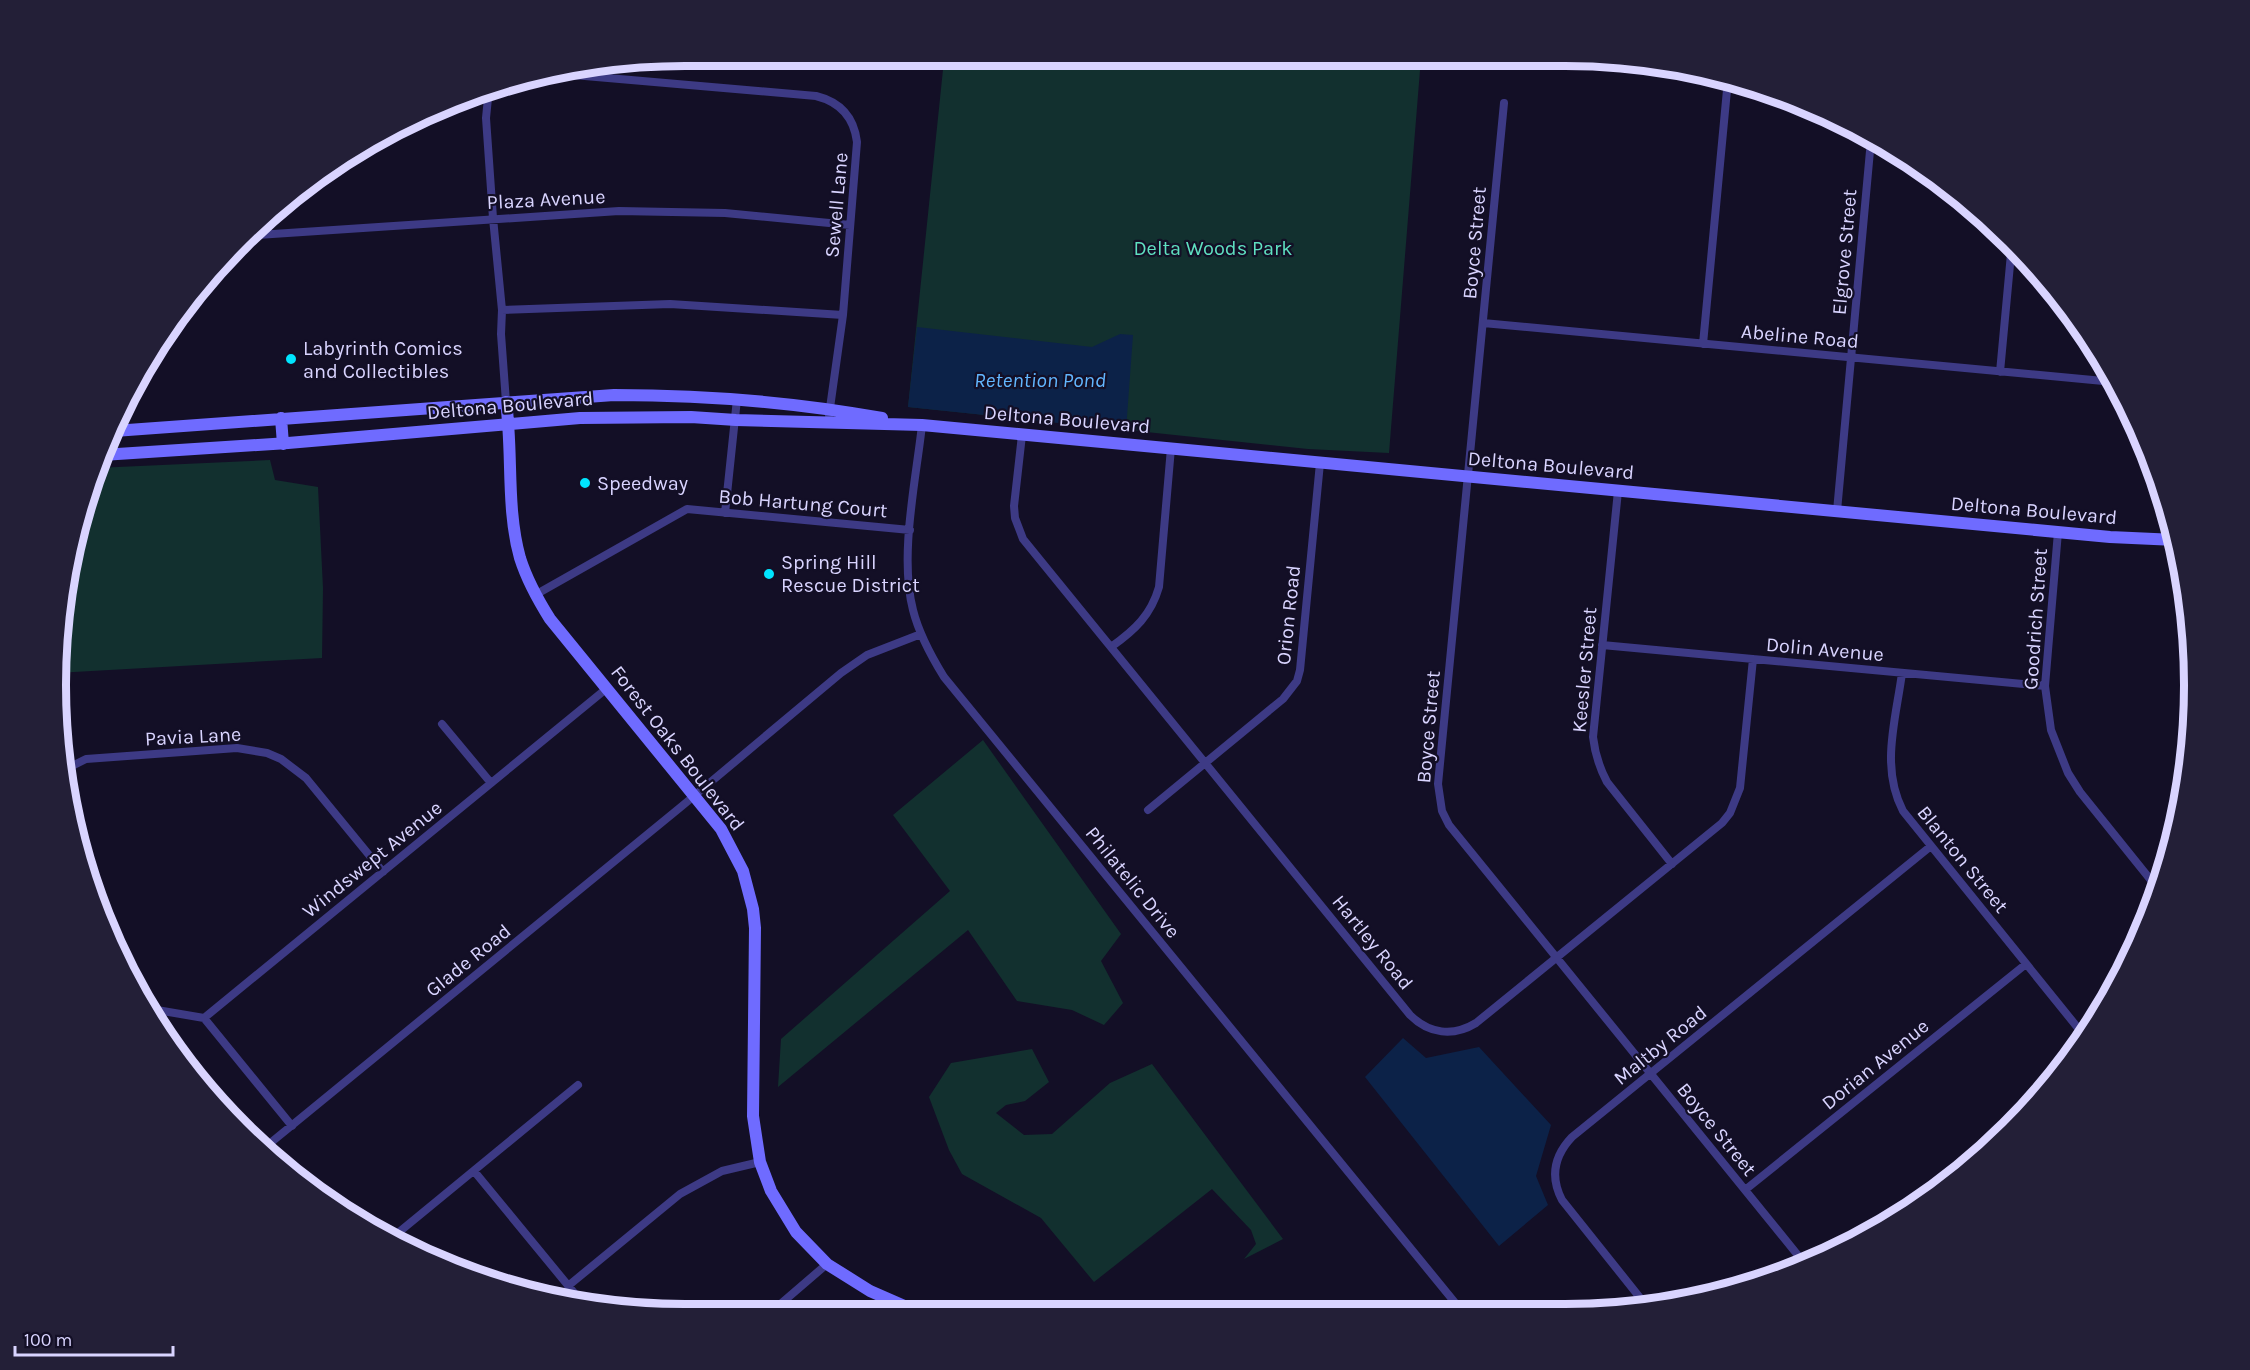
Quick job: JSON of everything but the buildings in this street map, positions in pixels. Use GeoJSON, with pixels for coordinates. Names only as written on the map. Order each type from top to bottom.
{"type":"FeatureCollection","features":[{"type":"Feature","properties":{"kind":"main road","name":"Deltona Boulevard"},"geometry":{"type":"LineString","coordinates":[[121,430],[614,395],[691,396],[830,409],[922,425],[1022,435],[2058,532],[2166,539]]}},
{"type":"Feature","properties":{"kind":"main road","name":"Forest Oaks Boulevard"},"geometry":{"type":"LineString","coordinates":[[506,402],[515,533],[520,556],[535,595],[550,619],[721,829],[743,871],[753,909],[755,928],[753,1116],[760,1162],[771,1191],[783,1213],[810,1248],[827,1264],[870,1291],[900,1304]]}},
{"type":"Feature","properties":{"kind":"main road","name":"Deltona Boulevard"},"geometry":{"type":"LineString","coordinates":[[111,454],[283,444],[580,418],[639,416],[922,425]]}},
{"type":"Feature","properties":{"kind":"main road"},"geometry":{"type":"LineString","coordinates":[[282,418],[283,444]]}},
{"type":"Feature","properties":{"kind":"street","name":"Sewell Lane"},"geometry":{"type":"LineString","coordinates":[[578,75],[816,96],[827,99],[846,112],[856,133],[857,142],[843,315],[829,423]]}},
{"type":"Feature","properties":{"kind":"street"},"geometry":{"type":"LineString","coordinates":[[1703,344],[1728,88]]}},
{"type":"Feature","properties":{"kind":"street"},"geometry":{"type":"LineString","coordinates":[[488,98],[486,118],[502,310],[501,334],[506,402]]}},
{"type":"Feature","properties":{"kind":"street","name":"Boyce Street"},"geometry":{"type":"LineString","coordinates":[[1504,103],[1438,784],[1439,798],[1449,825],[1800,1258]]}},
{"type":"Feature","properties":{"kind":"street","name":"Elgrove Street"},"geometry":{"type":"LineString","coordinates":[[1838,511],[1870,147]]}},
{"type":"Feature","properties":{"kind":"street","name":"Plaza Avenue"},"geometry":{"type":"LineString","coordinates":[[260,235],[619,211],[675,211],[850,225]]}},
{"type":"Feature","properties":{"kind":"street"},"geometry":{"type":"LineString","coordinates":[[2000,372],[2011,256]]}},
{"type":"Feature","properties":{"kind":"street"},"geometry":{"type":"LineString","coordinates":[[502,310],[670,304],[843,315]]}},
{"type":"Feature","properties":{"kind":"street","name":"Abeline Road"},"geometry":{"type":"LineString","coordinates":[[1483,323],[2104,381]]}},
{"type":"Feature","properties":{"kind":"street"},"geometry":{"type":"LineString","coordinates":[[724,513],[737,399]]}},
{"type":"Feature","properties":{"kind":"street","name":"Philatelic Drive"},"geometry":{"type":"LineString","coordinates":[[922,425],[907,560],[908,585],[921,634],[944,677],[1456,1304]]}},
{"type":"Feature","properties":{"kind":"street","name":"Hartley Road"},"geometry":{"type":"LineString","coordinates":[[1022,435],[1014,506],[1018,529],[1023,539],[1410,1015],[1426,1028],[1449,1032],[1468,1028],[1722,823],[1737,799],[1740,788],[1753,659]]}},
{"type":"Feature","properties":{"kind":"street"},"geometry":{"type":"LineString","coordinates":[[1111,647],[1139,625],[1155,601],[1159,587],[1171,448]]}},
{"type":"Feature","properties":{"kind":"street","name":"Orion Road"},"geometry":{"type":"LineString","coordinates":[[1148,810],[1283,699],[1297,681],[1300,670],[1320,463]]}},
{"type":"Feature","properties":{"kind":"street","name":"Keesler Street"},"geometry":{"type":"LineString","coordinates":[[1618,491],[1593,737],[1600,769],[1607,782],[1672,864]]}},
{"type":"Feature","properties":{"kind":"street","name":"Bob Hartung Court"},"geometry":{"type":"LineString","coordinates":[[535,595],[687,509],[910,530]]}},
{"type":"Feature","properties":{"kind":"street","name":"Goodrich Street"},"geometry":{"type":"LineString","coordinates":[[2058,532],[2045,686],[2051,730],[2068,773],[2080,792],[2152,881]]}},
{"type":"Feature","properties":{"kind":"street","name":"Glade Road"},"geometry":{"type":"LineString","coordinates":[[270,1143],[848,668],[888,645],[921,634]]}},
{"type":"Feature","properties":{"kind":"street","name":"Dolin Avenue"},"geometry":{"type":"LineString","coordinates":[[1602,645],[2045,686]]}},
{"type":"Feature","properties":{"kind":"street","name":"Blanton Street"},"geometry":{"type":"LineString","coordinates":[[1902,673],[1891,752],[1892,783],[1903,811],[2079,1030]]}},
{"type":"Feature","properties":{"kind":"street","name":"Windswept Avenue"},"geometry":{"type":"LineString","coordinates":[[204,1018],[606,689]]}},
{"type":"Feature","properties":{"kind":"street"},"geometry":{"type":"LineString","coordinates":[[442,724],[491,783]]}},
{"type":"Feature","properties":{"kind":"street","name":"Pavia Lane"},"geometry":{"type":"LineString","coordinates":[[71,766],[86,759],[237,748],[267,753],[288,764],[306,778],[383,872]]}},
{"type":"Feature","properties":{"kind":"street","name":"Maltby Road"},"geometry":{"type":"LineString","coordinates":[[1641,1299],[1562,1200],[1554,1176],[1555,1164],[1564,1146],[1931,846]]}},
{"type":"Feature","properties":{"kind":"street","name":"Dorian Avenue"},"geometry":{"type":"LineString","coordinates":[[1745,1190],[2026,964]]}},
{"type":"Feature","properties":{"kind":"street"},"geometry":{"type":"LineString","coordinates":[[159,1010],[204,1018],[292,1125]]}},
{"type":"Feature","properties":{"kind":"street"},"geometry":{"type":"LineString","coordinates":[[398,1233],[578,1085]]}},
{"type":"Feature","properties":{"kind":"street"},"geometry":{"type":"LineString","coordinates":[[568,1286],[680,1194],[722,1171],[760,1162]]}},
{"type":"Feature","properties":{"kind":"street"},"geometry":{"type":"LineString","coordinates":[[474,1171],[575,1294]]}},
{"type":"Feature","properties":{"kind":"street"},"geometry":{"type":"LineString","coordinates":[[780,1304],[827,1264]]}},
{"type":"Feature","properties":{"kind":"green space","name":"Delta Woods Park"},"geometry":{"type":"Polygon","coordinates":[[[943,66],[1420,66],[1389,453],[1308,449],[908,407],[943,66]]]}},
{"type":"Feature","properties":{"kind":"green space"},"geometry":{"type":"Polygon","coordinates":[[[270,460],[275,480],[318,487],[323,588],[322,658],[66,672],[71,604],[78,564],[87,525],[106,468],[270,460]]]}},
{"type":"Feature","properties":{"kind":"green space"},"geometry":{"type":"Polygon","coordinates":[[[983,740],[1121,934],[1101,961],[1123,1003],[1104,1025],[1072,1010],[1017,1001],[968,930],[778,1087],[781,1039],[950,891],[893,815],[983,740]]]}},
{"type":"Feature","properties":{"kind":"green space"},"geometry":{"type":"Polygon","coordinates":[[[1032,1049],[1049,1082],[1025,1101],[1006,1105],[996,1113],[1024,1135],[1052,1134],[1110,1083],[1152,1064],[1283,1239],[1244,1259],[1256,1244],[1251,1230],[1212,1189],[1094,1282],[1041,1218],[962,1174],[949,1150],[929,1097],[951,1063],[1032,1049]]]}},
{"type":"Feature","properties":{"kind":"water","name":"Retention Pond"},"geometry":{"type":"Polygon","coordinates":[[[917,327],[1092,347],[1120,334],[1133,335],[1126,430],[908,407],[917,327]]]}},
{"type":"Feature","properties":{"kind":"water"},"geometry":{"type":"Polygon","coordinates":[[[1403,1038],[1426,1058],[1479,1047],[1551,1125],[1536,1176],[1548,1205],[1499,1246],[1365,1077],[1403,1038]]]}},
{"type":"Feature","properties":{"kind":"place","name":"Labyrinth Comics and Collectibles"},"geometry":{"type":"Point","coordinates":[291,359]}},
{"type":"Feature","properties":{"kind":"place","name":"Speedway"},"geometry":{"type":"Point","coordinates":[585,483]}},
{"type":"Feature","properties":{"kind":"place","name":"Spring Hill Rescue District"},"geometry":{"type":"Point","coordinates":[769,574]}}]}
